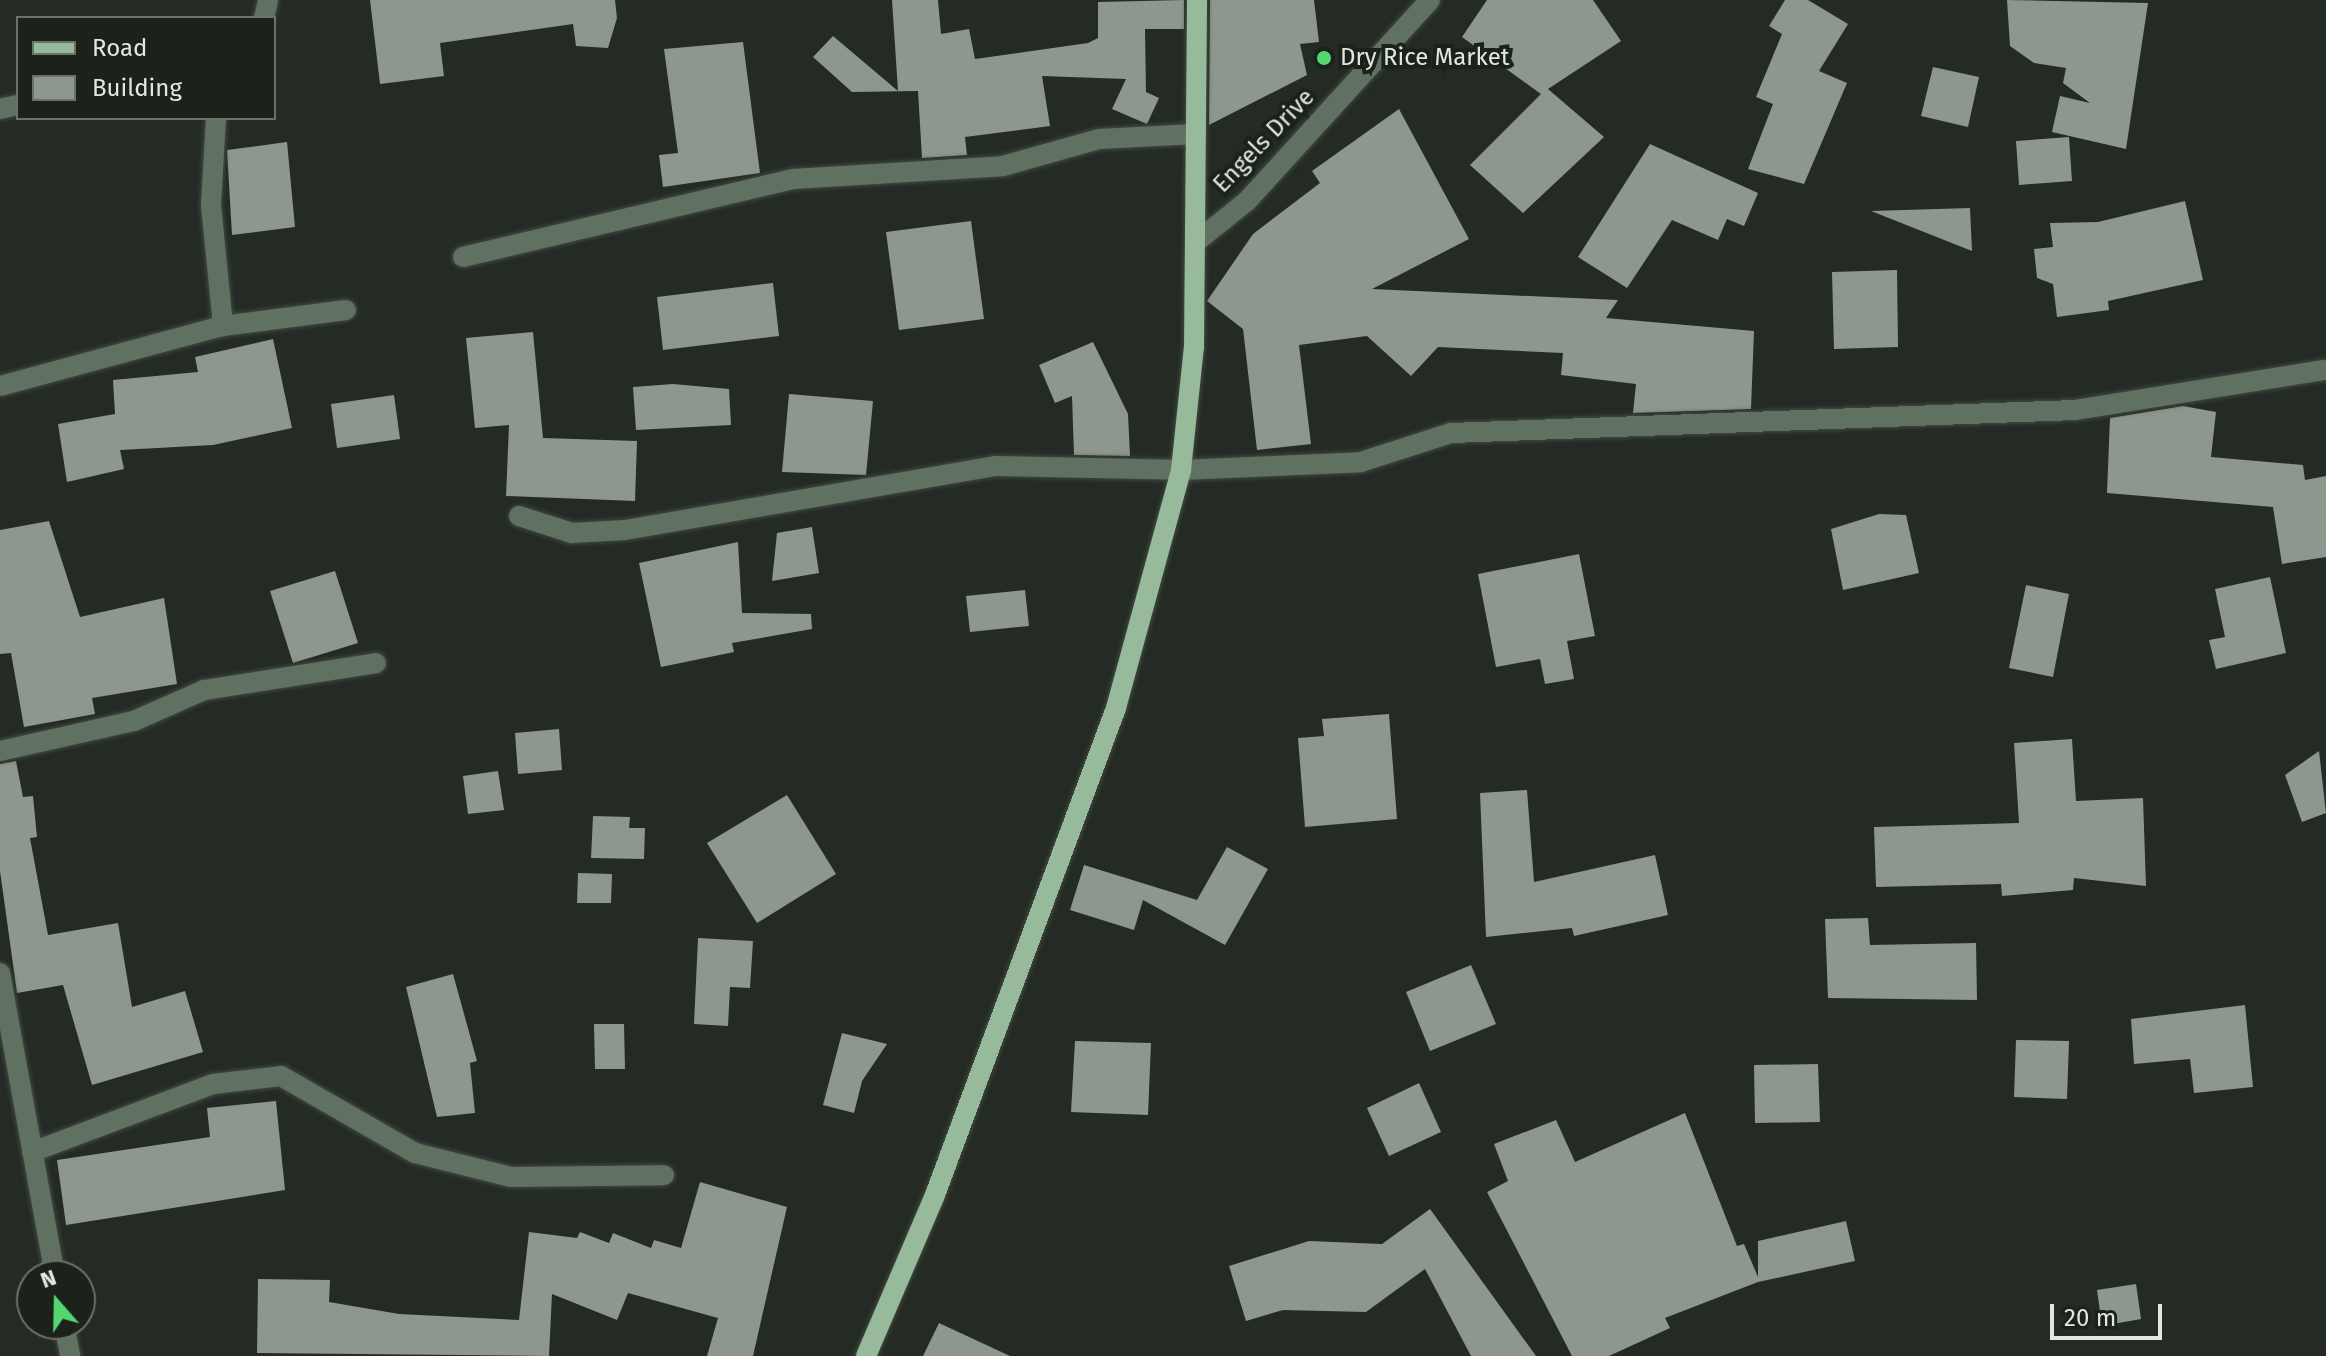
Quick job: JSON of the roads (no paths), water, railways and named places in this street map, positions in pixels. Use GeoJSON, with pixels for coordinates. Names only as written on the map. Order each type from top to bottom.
{"type":"FeatureCollection","features":[{"type":"Feature","properties":{"kind":"main road"},"geometry":{"type":"LineString","coordinates":[[866,1356],[935,1195],[1116,708],[1181,470],[1196,242],[1197,0]]}},
{"type":"Feature","properties":{"kind":"street","name":"Engels Drive"},"geometry":{"type":"LineString","coordinates":[[1196,242],[1247,201],[1430,0]]}},
{"type":"Feature","properties":{"kind":"street"},"geometry":{"type":"LineString","coordinates":[[216,120],[211,205],[223,326]]}},
{"type":"Feature","properties":{"kind":"street"},"geometry":{"type":"LineString","coordinates":[[463,257],[793,179],[1003,166],[1099,139],[1196,134]]}},
{"type":"Feature","properties":{"kind":"street"},"geometry":{"type":"LineString","coordinates":[[0,386],[223,326],[346,310]]}},
{"type":"Feature","properties":{"kind":"street"},"geometry":{"type":"LineString","coordinates":[[519,516],[572,533],[625,530],[996,466],[1181,470],[1361,462],[1451,433],[2075,410],[2326,370]]}},
{"type":"Feature","properties":{"kind":"street"},"geometry":{"type":"LineString","coordinates":[[0,751],[134,721],[204,690],[376,663]]}},
{"type":"Feature","properties":{"kind":"street"},"geometry":{"type":"LineString","coordinates":[[0,973],[52,1260]]}},
{"type":"Feature","properties":{"kind":"street"},"geometry":{"type":"LineString","coordinates":[[32,1152],[213,1084],[281,1076],[342,1104],[415,1153],[511,1177],[664,1175]]}},
{"type":"Feature","properties":{"kind":"place","name":"Dry Rice Market"},"geometry":{"type":"Point","coordinates":[1324,58]}}]}
